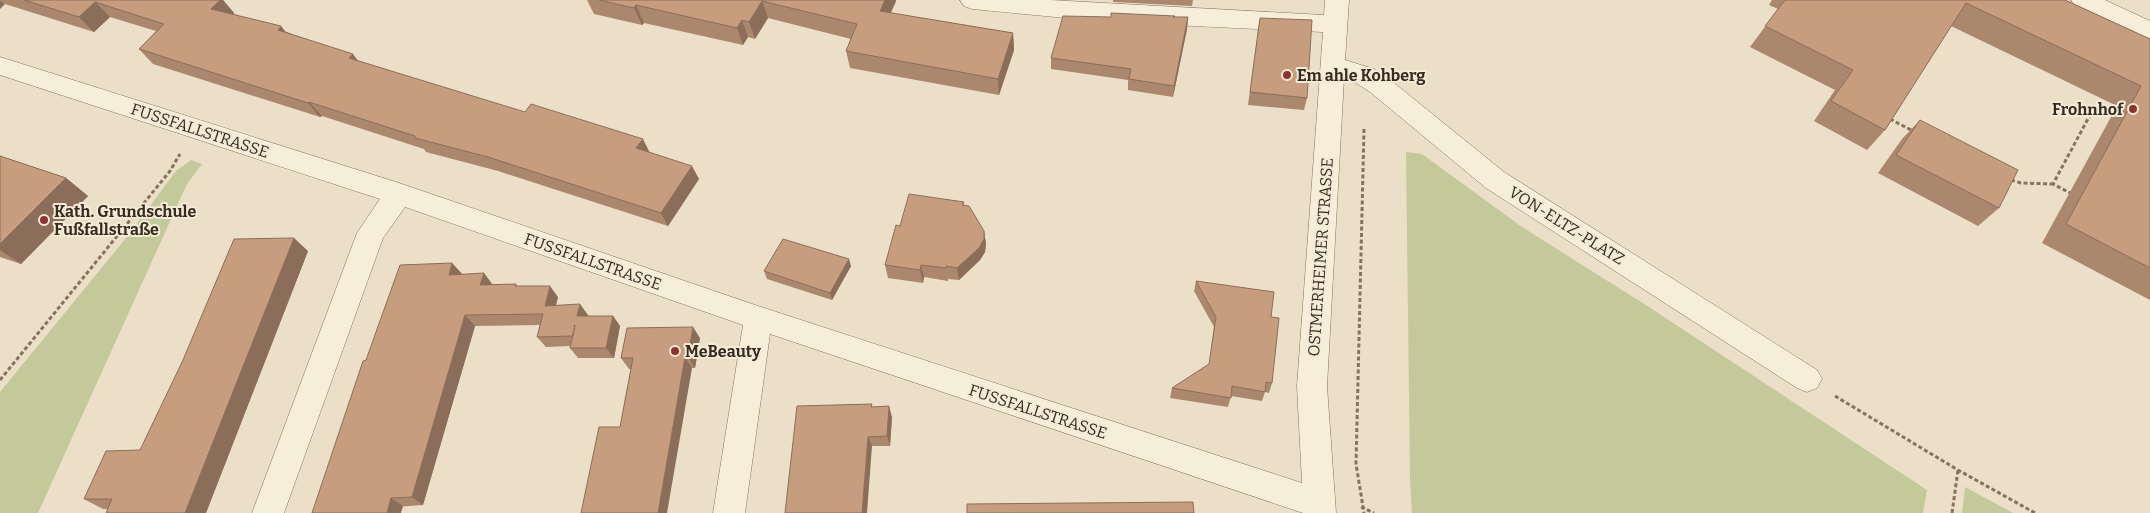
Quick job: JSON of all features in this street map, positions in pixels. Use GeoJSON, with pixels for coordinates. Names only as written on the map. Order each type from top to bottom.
{"type":"FeatureCollection","features":[{"type":"Feature","properties":{"kind":"street"},"geometry":{"type":"LineString","coordinates":[[972,0],[1016,6],[1114,14],[1227,18],[1336,12]]}},
{"type":"Feature","properties":{"kind":"street"},"geometry":{"type":"LineString","coordinates":[[1227,18],[1246,0]]}},
{"type":"Feature","properties":{"kind":"street"},"geometry":{"type":"LineString","coordinates":[[2083,0],[2150,31]]}},
{"type":"Feature","properties":{"kind":"street","name":"OSTMERHEIMER STRASSE"},"geometry":{"type":"LineString","coordinates":[[1319,508],[1312,386],[1336,12]]}},
{"type":"Feature","properties":{"kind":"street","name":"VON-ELTZ-PLATZ"},"geometry":{"type":"LineString","coordinates":[[1333,65],[1365,76],[1379,85],[1495,180],[1807,378]]}},
{"type":"Feature","properties":{"kind":"street","name":"FUSSFALLSTRASSE"},"geometry":{"type":"LineString","coordinates":[[0,66],[399,194],[1319,508]]}},
{"type":"Feature","properties":{"kind":"street"},"geometry":{"type":"LineString","coordinates":[[268,513],[371,233],[399,194]]}},
{"type":"Feature","properties":{"kind":"street"},"geometry":{"type":"LineString","coordinates":[[730,513],[758,318]]}},
{"type":"Feature","properties":{"kind":"path"},"geometry":{"type":"LineString","coordinates":[[1364,513],[1356,464],[1365,76]]}},
{"type":"Feature","properties":{"kind":"path"},"geometry":{"type":"LineString","coordinates":[[2053,184],[2090,116]]}},
{"type":"Feature","properties":{"kind":"path"},"geometry":{"type":"LineString","coordinates":[[1888,118],[1915,132]]}},
{"type":"Feature","properties":{"kind":"path"},"geometry":{"type":"LineString","coordinates":[[0,380],[170,171],[196,128]]}},
{"type":"Feature","properties":{"kind":"path"},"geometry":{"type":"LineString","coordinates":[[2003,176],[2021,185],[2042,181],[2053,184],[2079,198]]}},
{"type":"Feature","properties":{"kind":"path"},"geometry":{"type":"LineString","coordinates":[[1807,378],[1958,470],[2035,513]]}},
{"type":"Feature","properties":{"kind":"path"},"geometry":{"type":"LineString","coordinates":[[1952,513],[1958,470]]}},
{"type":"Feature","properties":{"kind":"green space"},"geometry":{"type":"Polygon","coordinates":[[[1406,152],[1422,154],[1522,227],[1649,307],[1927,490],[1923,513],[1412,513],[1406,152]]]}},
{"type":"Feature","properties":{"kind":"green space"},"geometry":{"type":"Polygon","coordinates":[[[191,160],[202,164],[187,184],[38,513],[0,513],[0,392],[126,238],[176,171],[191,160]]]}},
{"type":"Feature","properties":{"kind":"green space"},"geometry":{"type":"Polygon","coordinates":[[[1965,487],[2013,513],[1962,513],[1965,487]]]}},
{"type":"Feature","properties":{"kind":"building"},"geometry":{"type":"Polygon","coordinates":[[[24,0],[220,0],[211,9],[281,26],[278,30],[353,54],[349,58],[525,112],[531,104],[643,139],[636,148],[692,166],[661,213],[488,157],[415,138],[415,136],[139,49],[164,24],[95,2],[79,17],[24,0]]]}},
{"type":"Feature","properties":{"kind":"building"},"geometry":{"type":"Polygon","coordinates":[[[599,0],[885,0],[880,11],[1013,33],[998,79],[846,51],[857,24],[762,1],[749,22],[742,20],[737,28],[636,5],[634,8],[599,0]]]}},
{"type":"Feature","properties":{"kind":"building"},"geometry":{"type":"Polygon","coordinates":[[[1785,0],[2065,0],[2150,39],[2150,268],[2066,224],[2141,86],[1966,3],[1885,130],[1831,101],[1853,70],[1765,26],[1785,0]]]}},
{"type":"Feature","properties":{"kind":"building"},"geometry":{"type":"Polygon","coordinates":[[[1111,13],[1188,17],[1174,86],[1129,79],[1131,69],[1051,58],[1063,16],[1111,17],[1111,13]]]}},
{"type":"Feature","properties":{"kind":"building"},"geometry":{"type":"Polygon","coordinates":[[[1260,18],[1312,20],[1307,98],[1250,92],[1260,18]]]}},
{"type":"Feature","properties":{"kind":"building"},"geometry":{"type":"Polygon","coordinates":[[[1920,120],[2018,170],[1999,208],[1896,155],[1920,120]]]}},
{"type":"Feature","properties":{"kind":"building"},"geometry":{"type":"Polygon","coordinates":[[[0,156],[66,178],[0,244],[0,156]]]}},
{"type":"Feature","properties":{"kind":"building"},"geometry":{"type":"Polygon","coordinates":[[[909,194],[964,202],[962,205],[969,206],[984,231],[984,239],[979,248],[957,268],[921,265],[920,270],[885,265],[896,225],[900,226],[909,194]]]}},
{"type":"Feature","properties":{"kind":"building"},"geometry":{"type":"Polygon","coordinates":[[[294,238],[185,513],[106,513],[112,499],[84,499],[106,451],[140,450],[183,360],[234,239],[294,238]]]}},
{"type":"Feature","properties":{"kind":"building"},"geometry":{"type":"Polygon","coordinates":[[[783,239],[849,259],[830,293],[764,271],[783,239]]]}},
{"type":"Feature","properties":{"kind":"building"},"geometry":{"type":"Polygon","coordinates":[[[452,263],[449,275],[484,273],[480,285],[516,284],[515,286],[550,286],[545,306],[580,304],[577,316],[613,316],[606,348],[570,348],[573,336],[537,337],[543,314],[465,315],[412,497],[391,498],[387,513],[312,513],[363,361],[366,360],[400,265],[452,263]]]}},
{"type":"Feature","properties":{"kind":"building"},"geometry":{"type":"Polygon","coordinates":[[[1196,281],[1274,292],[1271,317],[1279,318],[1272,383],[1266,382],[1265,392],[1232,386],[1231,398],[1172,388],[1209,364],[1216,317],[1196,281]]]}},
{"type":"Feature","properties":{"kind":"building"},"geometry":{"type":"Polygon","coordinates":[[[693,327],[688,357],[685,357],[658,513],[581,513],[599,427],[620,427],[633,358],[621,358],[627,328],[693,327]]]}},
{"type":"Feature","properties":{"kind":"building"},"geometry":{"type":"Polygon","coordinates":[[[872,404],[871,407],[889,406],[887,436],[868,437],[862,513],[785,513],[797,406],[872,404]]]}},
{"type":"Feature","properties":{"kind":"building"},"geometry":{"type":"Polygon","coordinates":[[[1193,502],[1194,513],[967,513],[967,504],[1193,502]]]}},
{"type":"Feature","properties":{"kind":"place","name":"Em ahle Kohberg"},"geometry":{"type":"Point","coordinates":[1287,75]}},
{"type":"Feature","properties":{"kind":"place","name":"Frohnhof"},"geometry":{"type":"Point","coordinates":[2133,109]}},
{"type":"Feature","properties":{"kind":"place","name":"Kath. Grundschule Fußfallstraße"},"geometry":{"type":"Point","coordinates":[44,220]}},
{"type":"Feature","properties":{"kind":"place","name":"MeBeauty"},"geometry":{"type":"Point","coordinates":[675,351]}}]}
